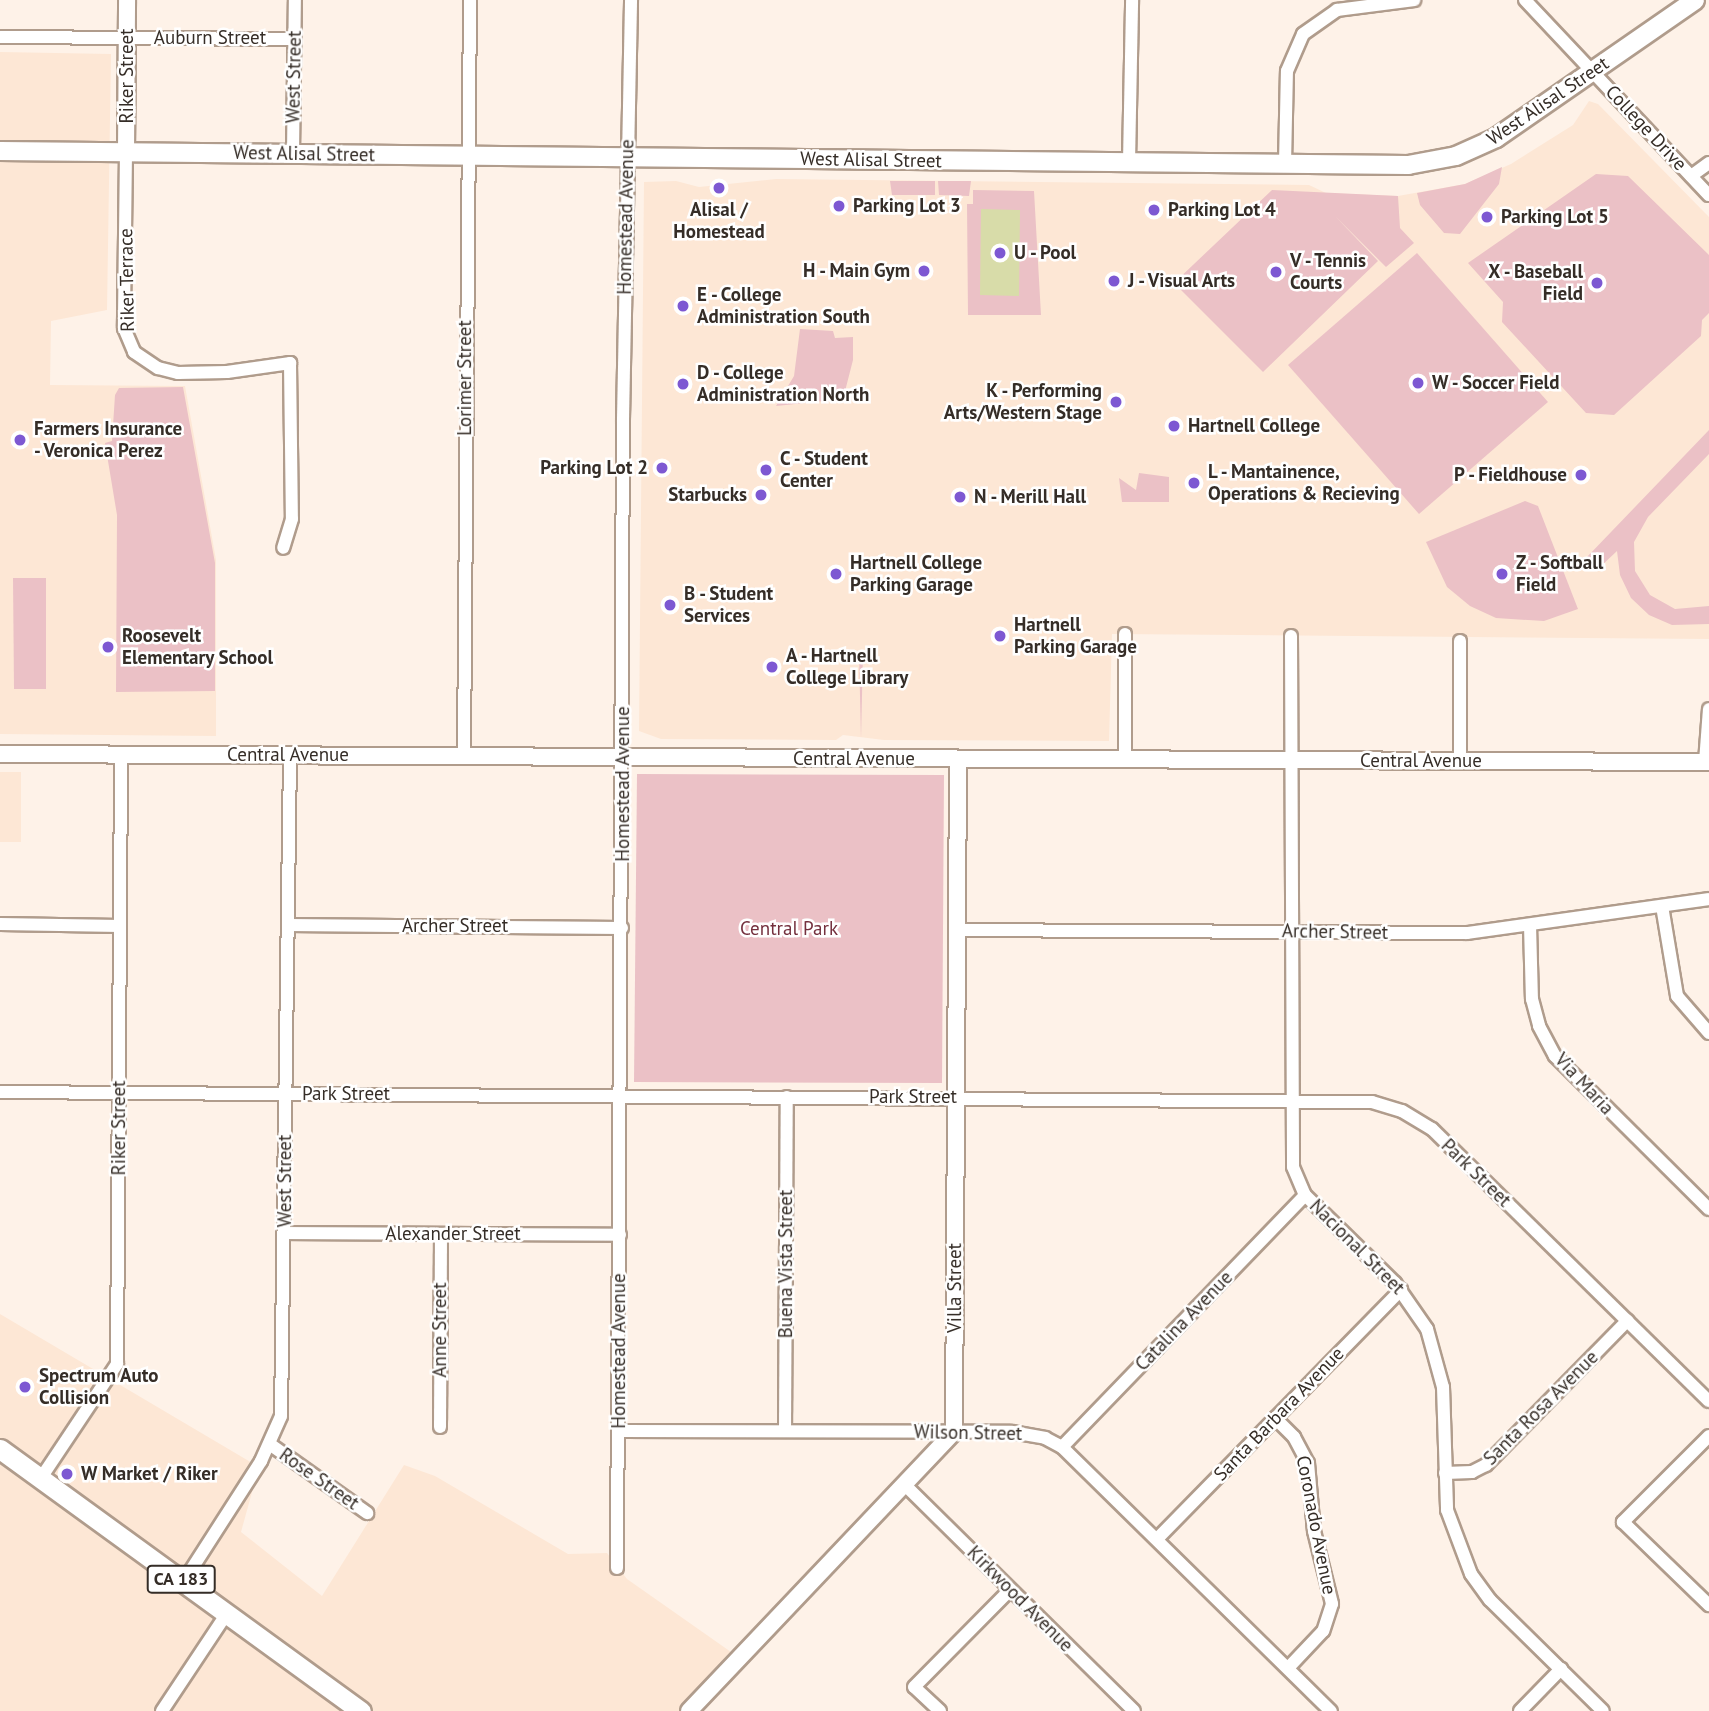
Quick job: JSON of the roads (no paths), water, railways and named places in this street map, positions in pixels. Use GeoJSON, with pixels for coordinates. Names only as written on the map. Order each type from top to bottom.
{"type":"FeatureCollection","features":[{"type":"Feature","properties":{"kind":"main road","name":"West Alisal Street"},"geometry":{"type":"LineString","coordinates":[[0,151],[1408,165],[1456,156],[1496,138],[1695,0]]}},
{"type":"Feature","properties":{"kind":"main road","name":"CA 183"},"geometry":{"type":"LineString","coordinates":[[0,1449],[361,1711]]}},
{"type":"Feature","properties":{"kind":"street","name":"Riker Street"},"geometry":{"type":"LineString","coordinates":[[126,152],[127,0]]}},
{"type":"Feature","properties":{"kind":"street","name":"West Street"},"geometry":{"type":"LineString","coordinates":[[293,153],[295,0]]}},
{"type":"Feature","properties":{"kind":"street","name":"Lorimer Street"},"geometry":{"type":"LineString","coordinates":[[464,756],[470,0]]}},
{"type":"Feature","properties":{"kind":"street","name":"Homestead Avenue"},"geometry":{"type":"LineString","coordinates":[[617,1568],[627,157],[631,0]]}},
{"type":"Feature","properties":{"kind":"street"},"geometry":{"type":"LineString","coordinates":[[1129,162],[1132,0]]}},
{"type":"Feature","properties":{"kind":"street"},"geometry":{"type":"LineString","coordinates":[[1285,164],[1287,71],[1303,34],[1337,10],[1414,0]]}},
{"type":"Feature","properties":{"kind":"street","name":"College Drive"},"geometry":{"type":"LineString","coordinates":[[1525,0],[1595,70],[1623,108],[1709,195]]}},
{"type":"Feature","properties":{"kind":"street","name":"Auburn Street"},"geometry":{"type":"LineString","coordinates":[[0,37],[295,39]]}},
{"type":"Feature","properties":{"kind":"street","name":"Riker Terrace"},"geometry":{"type":"LineString","coordinates":[[126,152],[124,328],[134,352],[148,364],[178,373],[246,371],[290,363],[292,519],[283,548]]}},
{"type":"Feature","properties":{"kind":"street"},"geometry":{"type":"LineString","coordinates":[[1691,176],[1709,163]]}},
{"type":"Feature","properties":{"kind":"street"},"geometry":{"type":"LineString","coordinates":[[1125,634],[1125,759]]}},
{"type":"Feature","properties":{"kind":"street","name":"Nacional Street"},"geometry":{"type":"LineString","coordinates":[[1291,636],[1291,1157],[1305,1195],[1401,1290],[1427,1328],[1441,1371],[1445,1473],[1451,1527],[1471,1574],[1490,1600],[1603,1711]]}},
{"type":"Feature","properties":{"kind":"street"},"geometry":{"type":"LineString","coordinates":[[1460,641],[1460,761]]}},
{"type":"Feature","properties":{"kind":"street"},"geometry":{"type":"LineString","coordinates":[[1707,762],[1709,709]]}},
{"type":"Feature","properties":{"kind":"street","name":"Central Avenue"},"geometry":{"type":"LineString","coordinates":[[0,754],[1707,762]]}},
{"type":"Feature","properties":{"kind":"street","name":"West Street"},"geometry":{"type":"LineString","coordinates":[[184,1581],[271,1445],[283,1394],[290,754]]}},
{"type":"Feature","properties":{"kind":"street","name":"Riker Street"},"geometry":{"type":"LineString","coordinates":[[41,1478],[117,1364],[121,755]]}},
{"type":"Feature","properties":{"kind":"street","name":"Villa Street"},"geometry":{"type":"LineString","coordinates":[[954,1432],[958,759]]}},
{"type":"Feature","properties":{"kind":"street","name":"Archer Street"},"geometry":{"type":"LineString","coordinates":[[957,930],[1467,933],[1709,899]]}},
{"type":"Feature","properties":{"kind":"street"},"geometry":{"type":"LineString","coordinates":[[1662,906],[1677,996],[1709,1033]]}},
{"type":"Feature","properties":{"kind":"street"},"geometry":{"type":"LineString","coordinates":[[0,925],[120,926]]}},
{"type":"Feature","properties":{"kind":"street","name":"Archer Street"},"geometry":{"type":"LineString","coordinates":[[288,925],[622,928]]}},
{"type":"Feature","properties":{"kind":"street","name":"Via Maria"},"geometry":{"type":"LineString","coordinates":[[1530,925],[1532,999],[1555,1056],[1709,1209]]}},
{"type":"Feature","properties":{"kind":"street","name":"Park Street"},"geometry":{"type":"LineString","coordinates":[[0,1092],[1372,1101],[1423,1122],[1709,1401]]}},
{"type":"Feature","properties":{"kind":"street","name":"Buena Vista Street"},"geometry":{"type":"LineString","coordinates":[[785,1431],[787,1097]]}},
{"type":"Feature","properties":{"kind":"street","name":"Catalina Avenue"},"geometry":{"type":"LineString","coordinates":[[1062,1447],[1305,1195]]}},
{"type":"Feature","properties":{"kind":"street","name":"Alexander Street"},"geometry":{"type":"LineString","coordinates":[[285,1233],[620,1235]]}},
{"type":"Feature","properties":{"kind":"street","name":"Anne Street"},"geometry":{"type":"LineString","coordinates":[[440,1427],[441,1234]]}},
{"type":"Feature","properties":{"kind":"street","name":"Santa Barbara Avenue"},"geometry":{"type":"LineString","coordinates":[[1157,1539],[1401,1290]]}},
{"type":"Feature","properties":{"kind":"street","name":"Santa Rosa Avenue"},"geometry":{"type":"LineString","coordinates":[[1445,1473],[1472,1472],[1486,1465],[1627,1321]]}},
{"type":"Feature","properties":{"kind":"street","name":"Coronado Avenue"},"geometry":{"type":"LineString","coordinates":[[1275,1418],[1294,1437],[1308,1463],[1314,1531],[1332,1597],[1327,1624],[1288,1668]]}},
{"type":"Feature","properties":{"kind":"street","name":"Wilson Street"},"geometry":{"type":"LineString","coordinates":[[619,1431],[1025,1433],[1062,1447],[1331,1711]]}},
{"type":"Feature","properties":{"kind":"street"},"geometry":{"type":"LineString","coordinates":[[689,1711],[906,1486],[954,1432]]}},
{"type":"Feature","properties":{"kind":"street"},"geometry":{"type":"LineString","coordinates":[[1709,1436],[1623,1522],[1709,1605]]}},
{"type":"Feature","properties":{"kind":"street","name":"Rose Street"},"geometry":{"type":"LineString","coordinates":[[271,1445],[367,1513]]}},
{"type":"Feature","properties":{"kind":"street","name":"Kirkwood Avenue"},"geometry":{"type":"LineString","coordinates":[[906,1486],[1134,1711]]}},
{"type":"Feature","properties":{"kind":"street"},"geometry":{"type":"LineString","coordinates":[[940,1711],[914,1687],[1010,1590]]}},
{"type":"Feature","properties":{"kind":"street"},"geometry":{"type":"LineString","coordinates":[[162,1711],[227,1613]]}},
{"type":"Feature","properties":{"kind":"street"},"geometry":{"type":"LineString","coordinates":[[1520,1711],[1561,1670]]}},
{"type":"Feature","properties":{"kind":"place","name":"Alisal / Homestead"},"geometry":{"type":"Point","coordinates":[719,188]}},
{"type":"Feature","properties":{"kind":"place","name":"Parking Lot 3"},"geometry":{"type":"Point","coordinates":[839,206]}},
{"type":"Feature","properties":{"kind":"place","name":"Parking Lot 4"},"geometry":{"type":"Point","coordinates":[1154,210]}},
{"type":"Feature","properties":{"kind":"place","name":"Parking Lot 5"},"geometry":{"type":"Point","coordinates":[1487,217]}},
{"type":"Feature","properties":{"kind":"place","name":"U - Pool"},"geometry":{"type":"Point","coordinates":[1000,253]}},
{"type":"Feature","properties":{"kind":"place","name":"H - Main Gym"},"geometry":{"type":"Point","coordinates":[924,271]}},
{"type":"Feature","properties":{"kind":"place","name":"V - Tennis Courts"},"geometry":{"type":"Point","coordinates":[1276,272]}},
{"type":"Feature","properties":{"kind":"place","name":"J - Visual Arts"},"geometry":{"type":"Point","coordinates":[1114,281]}},
{"type":"Feature","properties":{"kind":"place","name":"X - Baseball Field"},"geometry":{"type":"Point","coordinates":[1597,283]}},
{"type":"Feature","properties":{"kind":"place","name":"E - College Administration South"},"geometry":{"type":"Point","coordinates":[683,306]}},
{"type":"Feature","properties":{"kind":"place","name":"W - Soccer Field"},"geometry":{"type":"Point","coordinates":[1418,383]}},
{"type":"Feature","properties":{"kind":"place","name":"D - College Administration North"},"geometry":{"type":"Point","coordinates":[683,384]}},
{"type":"Feature","properties":{"kind":"place","name":"K - Performing Arts/Western Stage"},"geometry":{"type":"Point","coordinates":[1116,402]}},
{"type":"Feature","properties":{"kind":"place","name":"Hartnell College"},"geometry":{"type":"Point","coordinates":[1174,426]}},
{"type":"Feature","properties":{"kind":"place","name":"Farmers Insurance - Veronica Perez"},"geometry":{"type":"Point","coordinates":[20,440]}},
{"type":"Feature","properties":{"kind":"place","name":"Parking Lot 2"},"geometry":{"type":"Point","coordinates":[662,468]}},
{"type":"Feature","properties":{"kind":"place","name":"C - Student Center"},"geometry":{"type":"Point","coordinates":[766,470]}},
{"type":"Feature","properties":{"kind":"place","name":"P - Fieldhouse"},"geometry":{"type":"Point","coordinates":[1581,475]}},
{"type":"Feature","properties":{"kind":"place","name":"L - Mantainence, Operations & Recieving"},"geometry":{"type":"Point","coordinates":[1194,483]}},
{"type":"Feature","properties":{"kind":"place","name":"Starbucks"},"geometry":{"type":"Point","coordinates":[761,495]}},
{"type":"Feature","properties":{"kind":"place","name":"N - Merill Hall"},"geometry":{"type":"Point","coordinates":[960,497]}},
{"type":"Feature","properties":{"kind":"place","name":"Hartnell College Parking Garage"},"geometry":{"type":"Point","coordinates":[836,574]}},
{"type":"Feature","properties":{"kind":"place","name":"Z - Softball Field"},"geometry":{"type":"Point","coordinates":[1502,574]}},
{"type":"Feature","properties":{"kind":"place","name":"B - Student Services"},"geometry":{"type":"Point","coordinates":[670,605]}},
{"type":"Feature","properties":{"kind":"place","name":"Hartnell Parking Garage"},"geometry":{"type":"Point","coordinates":[1000,636]}},
{"type":"Feature","properties":{"kind":"place","name":"Roosevelt Elementary School"},"geometry":{"type":"Point","coordinates":[108,647]}},
{"type":"Feature","properties":{"kind":"place","name":"A - Hartnell College Library"},"geometry":{"type":"Point","coordinates":[772,667]}},
{"type":"Feature","properties":{"kind":"place","name":"Spectrum Auto Collision"},"geometry":{"type":"Point","coordinates":[25,1387]}},
{"type":"Feature","properties":{"kind":"place","name":"W Market / Riker"},"geometry":{"type":"Point","coordinates":[67,1474]}},
{"type":"Feature","properties":{"kind":"park label","name":"Central Park"},"geometry":{"type":"Point","coordinates":[789,929]}}]}
